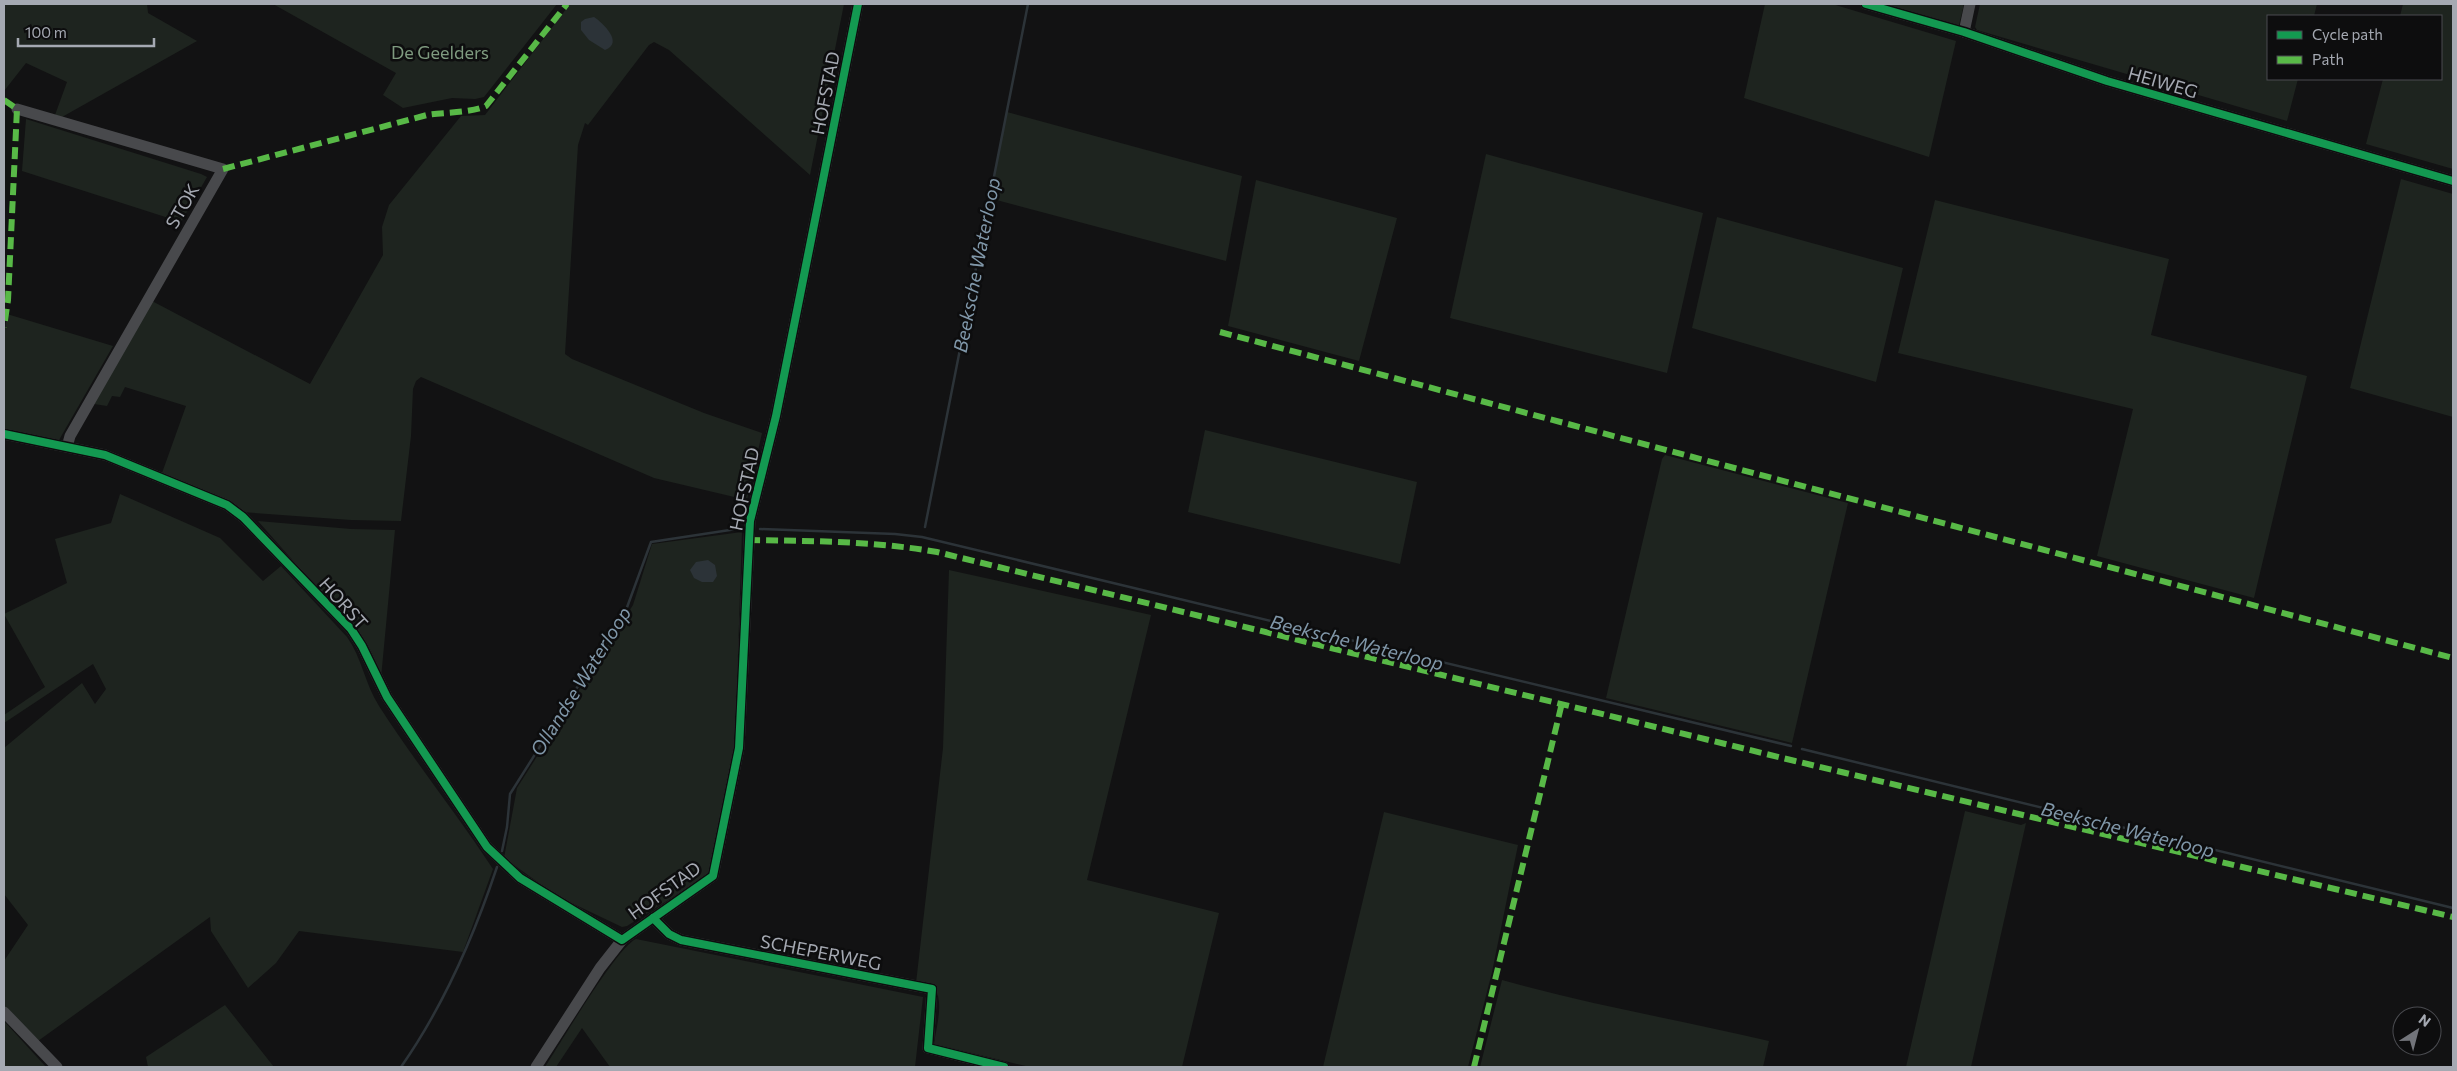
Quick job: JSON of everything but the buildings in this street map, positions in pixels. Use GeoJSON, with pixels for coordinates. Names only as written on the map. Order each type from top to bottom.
{"type":"FeatureCollection","features":[{"type":"Feature","properties":{"kind":"street","name":"HOFSTAD"},"geometry":{"type":"LineString","coordinates":[[536,1067],[600,968],[622,940],[713,876],[739,748],[750,521],[776,416],[858,4]]}},
{"type":"Feature","properties":{"kind":"street","name":"HEIWEG"},"geometry":{"type":"LineString","coordinates":[[1866,4],[1964,32],[2107,81],[2453,181]]}},
{"type":"Feature","properties":{"kind":"street"},"geometry":{"type":"LineString","coordinates":[[1964,32],[1970,4]]}},
{"type":"Feature","properties":{"kind":"street","name":"STOK"},"geometry":{"type":"LineString","coordinates":[[17,109],[223,169],[70,436],[67,447]]}},
{"type":"Feature","properties":{"kind":"street","name":"HORST"},"geometry":{"type":"LineString","coordinates":[[4,434],[105,454],[235,510],[351,630],[362,646],[387,697],[487,847],[520,878],[622,940]]}},
{"type":"Feature","properties":{"kind":"street","name":"SCHEPERWEG"},"geometry":{"type":"LineString","coordinates":[[653,918],[669,934],[681,940],[932,989],[928,1048],[1004,1067]]}},
{"type":"Feature","properties":{"kind":"street"},"geometry":{"type":"LineString","coordinates":[[4,1012],[57,1067]]}},
{"type":"Feature","properties":{"kind":"green space"},"geometry":{"type":"Polygon","coordinates":[[[4,4],[147,4],[148,13],[197,41],[62,117],[55,115],[67,82],[26,63],[4,91],[4,4]]]}},
{"type":"Feature","properties":{"kind":"green space","name":"De Geelders"},"geometry":{"type":"Polygon","coordinates":[[[273,4],[557,4],[484,97],[475,99],[452,98],[403,108],[383,95],[396,73],[273,4]]]}},
{"type":"Feature","properties":{"kind":"green space"},"geometry":{"type":"Polygon","coordinates":[[[570,4],[844,4],[810,175],[669,50],[654,42],[649,45],[588,125],[585,123],[578,145],[565,354],[572,359],[704,413],[762,433],[747,500],[654,478],[421,377],[416,381],[413,389],[411,436],[401,521],[351,520],[242,512],[162,473],[186,406],[125,387],[120,397],[112,396],[107,406],[94,404],[152,301],[310,384],[383,255],[382,227],[389,205],[461,116],[485,115],[570,4]]]}},
{"type":"Feature","properties":{"kind":"green space"},"geometry":{"type":"Polygon","coordinates":[[[1765,4],[1832,4],[1956,41],[1929,157],[1744,98],[1765,4]]]}},
{"type":"Feature","properties":{"kind":"green space"},"geometry":{"type":"Polygon","coordinates":[[[1885,4],[1964,4],[1959,25],[1885,4]]]}},
{"type":"Feature","properties":{"kind":"green space"},"geometry":{"type":"Polygon","coordinates":[[[1980,4],[2317,4],[2314,15],[2267,15],[2267,80],[2298,80],[2287,121],[1977,30],[1975,27],[1980,4]]]}},
{"type":"Feature","properties":{"kind":"green space"},"geometry":{"type":"Polygon","coordinates":[[[2403,4],[2453,4],[2453,169],[2366,144],[2383,80],[2442,80],[2442,15],[2400,15],[2403,4]]]}},
{"type":"Feature","properties":{"kind":"green space"},"geometry":{"type":"Polygon","coordinates":[[[1007,112],[1242,176],[1226,261],[989,198],[1007,112]]]}},
{"type":"Feature","properties":{"kind":"green space"},"geometry":{"type":"Polygon","coordinates":[[[26,119],[207,177],[181,222],[22,171],[26,119]]]}},
{"type":"Feature","properties":{"kind":"green space"},"geometry":{"type":"Polygon","coordinates":[[[1486,154],[1703,213],[1667,373],[1450,318],[1486,154]]]}},
{"type":"Feature","properties":{"kind":"green space"},"geometry":{"type":"Polygon","coordinates":[[[2401,179],[2453,194],[2453,417],[2350,388],[2401,179]]]}},
{"type":"Feature","properties":{"kind":"green space"},"geometry":{"type":"Polygon","coordinates":[[[1256,180],[1397,218],[1359,361],[1228,326],[1256,180]]]}},
{"type":"Feature","properties":{"kind":"green space"},"geometry":{"type":"Polygon","coordinates":[[[1935,200],[2169,259],[2151,335],[2307,376],[2254,598],[2097,556],[2133,409],[1898,353],[1935,200]]]}},
{"type":"Feature","properties":{"kind":"green space"},"geometry":{"type":"Polygon","coordinates":[[[1717,217],[1903,268],[1876,382],[1692,328],[1717,217]]]}},
{"type":"Feature","properties":{"kind":"green space"},"geometry":{"type":"Polygon","coordinates":[[[7,314],[113,346],[59,440],[4,430],[4,338],[7,314]]]}},
{"type":"Feature","properties":{"kind":"green space"},"geometry":{"type":"Polygon","coordinates":[[[1205,430],[1417,482],[1400,564],[1188,512],[1205,430]]]}},
{"type":"Feature","properties":{"kind":"green space"},"geometry":{"type":"Polygon","coordinates":[[[1665,455],[1848,503],[1792,743],[1606,698],[1662,459],[1665,455]]]}},
{"type":"Feature","properties":{"kind":"green space"},"geometry":{"type":"Polygon","coordinates":[[[120,494],[220,538],[263,581],[281,566],[347,637],[379,706],[493,869],[463,952],[299,931],[276,963],[248,988],[211,931],[210,917],[38,1041],[4,1007],[4,961],[28,925],[4,894],[4,748],[82,683],[95,704],[106,689],[93,664],[4,723],[4,715],[45,687],[4,614],[67,583],[55,539],[111,523],[120,494]]]}},
{"type":"Feature","properties":{"kind":"green space"},"geometry":{"type":"Polygon","coordinates":[[[258,521],[351,529],[395,530],[381,678],[372,662],[295,563],[258,521]]]}},
{"type":"Feature","properties":{"kind":"green space"},"geometry":{"type":"Polygon","coordinates":[[[742,532],[735,747],[708,875],[627,926],[622,927],[557,896],[504,858],[517,788],[633,605],[652,544],[742,532]]]}},
{"type":"Feature","properties":{"kind":"green space"},"geometry":{"type":"Polygon","coordinates":[[[949,570],[1151,615],[1087,880],[1219,913],[1182,1067],[1030,1067],[934,1044],[939,1016],[938,995],[935,989],[916,983],[943,748],[949,570]]]}},
{"type":"Feature","properties":{"kind":"green space"},"geometry":{"type":"Polygon","coordinates":[[[1965,811],[2021,825],[2026,823],[1971,1067],[1906,1067],[1965,811]]]}},
{"type":"Feature","properties":{"kind":"green space"},"geometry":{"type":"Polygon","coordinates":[[[1384,812],[1518,845],[1492,972],[1468,1067],[1323,1067],[1384,812]]]}},
{"type":"Feature","properties":{"kind":"green space"},"geometry":{"type":"Polygon","coordinates":[[[636,939],[923,997],[915,1067],[610,1067],[582,1028],[556,1067],[545,1067],[603,977],[627,946],[636,939]]]}},
{"type":"Feature","properties":{"kind":"green space"},"geometry":{"type":"Polygon","coordinates":[[[1502,980],[1602,1005],[1769,1041],[1763,1067],[1480,1067],[1502,980]]]}},
{"type":"Feature","properties":{"kind":"green space"},"geometry":{"type":"Polygon","coordinates":[[[225,1005],[274,1067],[148,1067],[146,1057],[225,1005]]]}},
{"type":"Feature","properties":{"kind":"green space"},"geometry":{"type":"Polygon","coordinates":[[[4,1021],[46,1067],[4,1067],[4,1021]]]}},
{"type":"Feature","properties":{"kind":"shaded area"},"geometry":{"type":"Polygon","coordinates":[[[594,17],[606,28],[612,38],[613,43],[605,50],[589,40],[581,30],[581,22],[594,17]]]}},
{"type":"Feature","properties":{"kind":"shaded area"},"geometry":{"type":"Polygon","coordinates":[[[708,560],[715,565],[717,576],[713,582],[702,582],[694,578],[690,570],[696,562],[708,560]]]}},
{"type":"Feature","properties":{"kind":"waterway","name":"Beeksche Waterloop"},"geometry":{"type":"LineString","coordinates":[[925,527],[1028,4]]}},
{"type":"Feature","properties":{"kind":"waterway","name":"Ollandse Waterloop"},"geometry":{"type":"LineString","coordinates":[[502,851],[507,827],[510,794],[626,610],[651,542],[743,528]]}},
{"type":"Feature","properties":{"kind":"waterway","name":"Beeksche Waterloop"},"geometry":{"type":"LineString","coordinates":[[760,529],[895,534],[922,537],[1791,746]]}},
{"type":"Feature","properties":{"kind":"waterway","name":"Beeksche Waterloop"},"geometry":{"type":"LineString","coordinates":[[1802,749],[2453,908]]}},
{"type":"Feature","properties":{"kind":"waterway","name":"Ollandse Waterloop"},"geometry":{"type":"LineString","coordinates":[[401,1067],[444,996],[468,945],[497,867]]}},
{"type":"Feature","properties":{"kind":"marked path"},"geometry":{"type":"LineString","coordinates":[[223,169],[427,115],[465,111],[486,106],[567,4]]}},
{"type":"Feature","properties":{"kind":"marked path"},"geometry":{"type":"LineString","coordinates":[[4,100],[17,109],[8,300],[4,327]]}},
{"type":"Feature","properties":{"kind":"marked path"},"geometry":{"type":"LineString","coordinates":[[1220,332],[2453,658]]}},
{"type":"Feature","properties":{"kind":"marked path"},"geometry":{"type":"LineString","coordinates":[[748,540],[819,541],[913,548],[937,552],[1795,761],[2453,917]]}},
{"type":"Feature","properties":{"kind":"marked path"},"geometry":{"type":"LineString","coordinates":[[1474,1067],[1562,703]]}},
{"type":"Feature","properties":{"kind":"cycle path"},"geometry":{"type":"LineString","coordinates":[[4,434],[105,455],[227,505],[243,517],[351,629],[362,646],[387,697],[487,847],[520,878],[622,940],[713,876],[739,748],[750,521],[776,416],[858,4]]}},
{"type":"Feature","properties":{"kind":"cycle path"},"geometry":{"type":"LineString","coordinates":[[1866,4],[1964,32],[2107,81],[2453,181]]}},
{"type":"Feature","properties":{"kind":"cycle path"},"geometry":{"type":"LineString","coordinates":[[653,918],[669,934],[681,940],[932,989],[928,1048],[1004,1067]]}}]}
